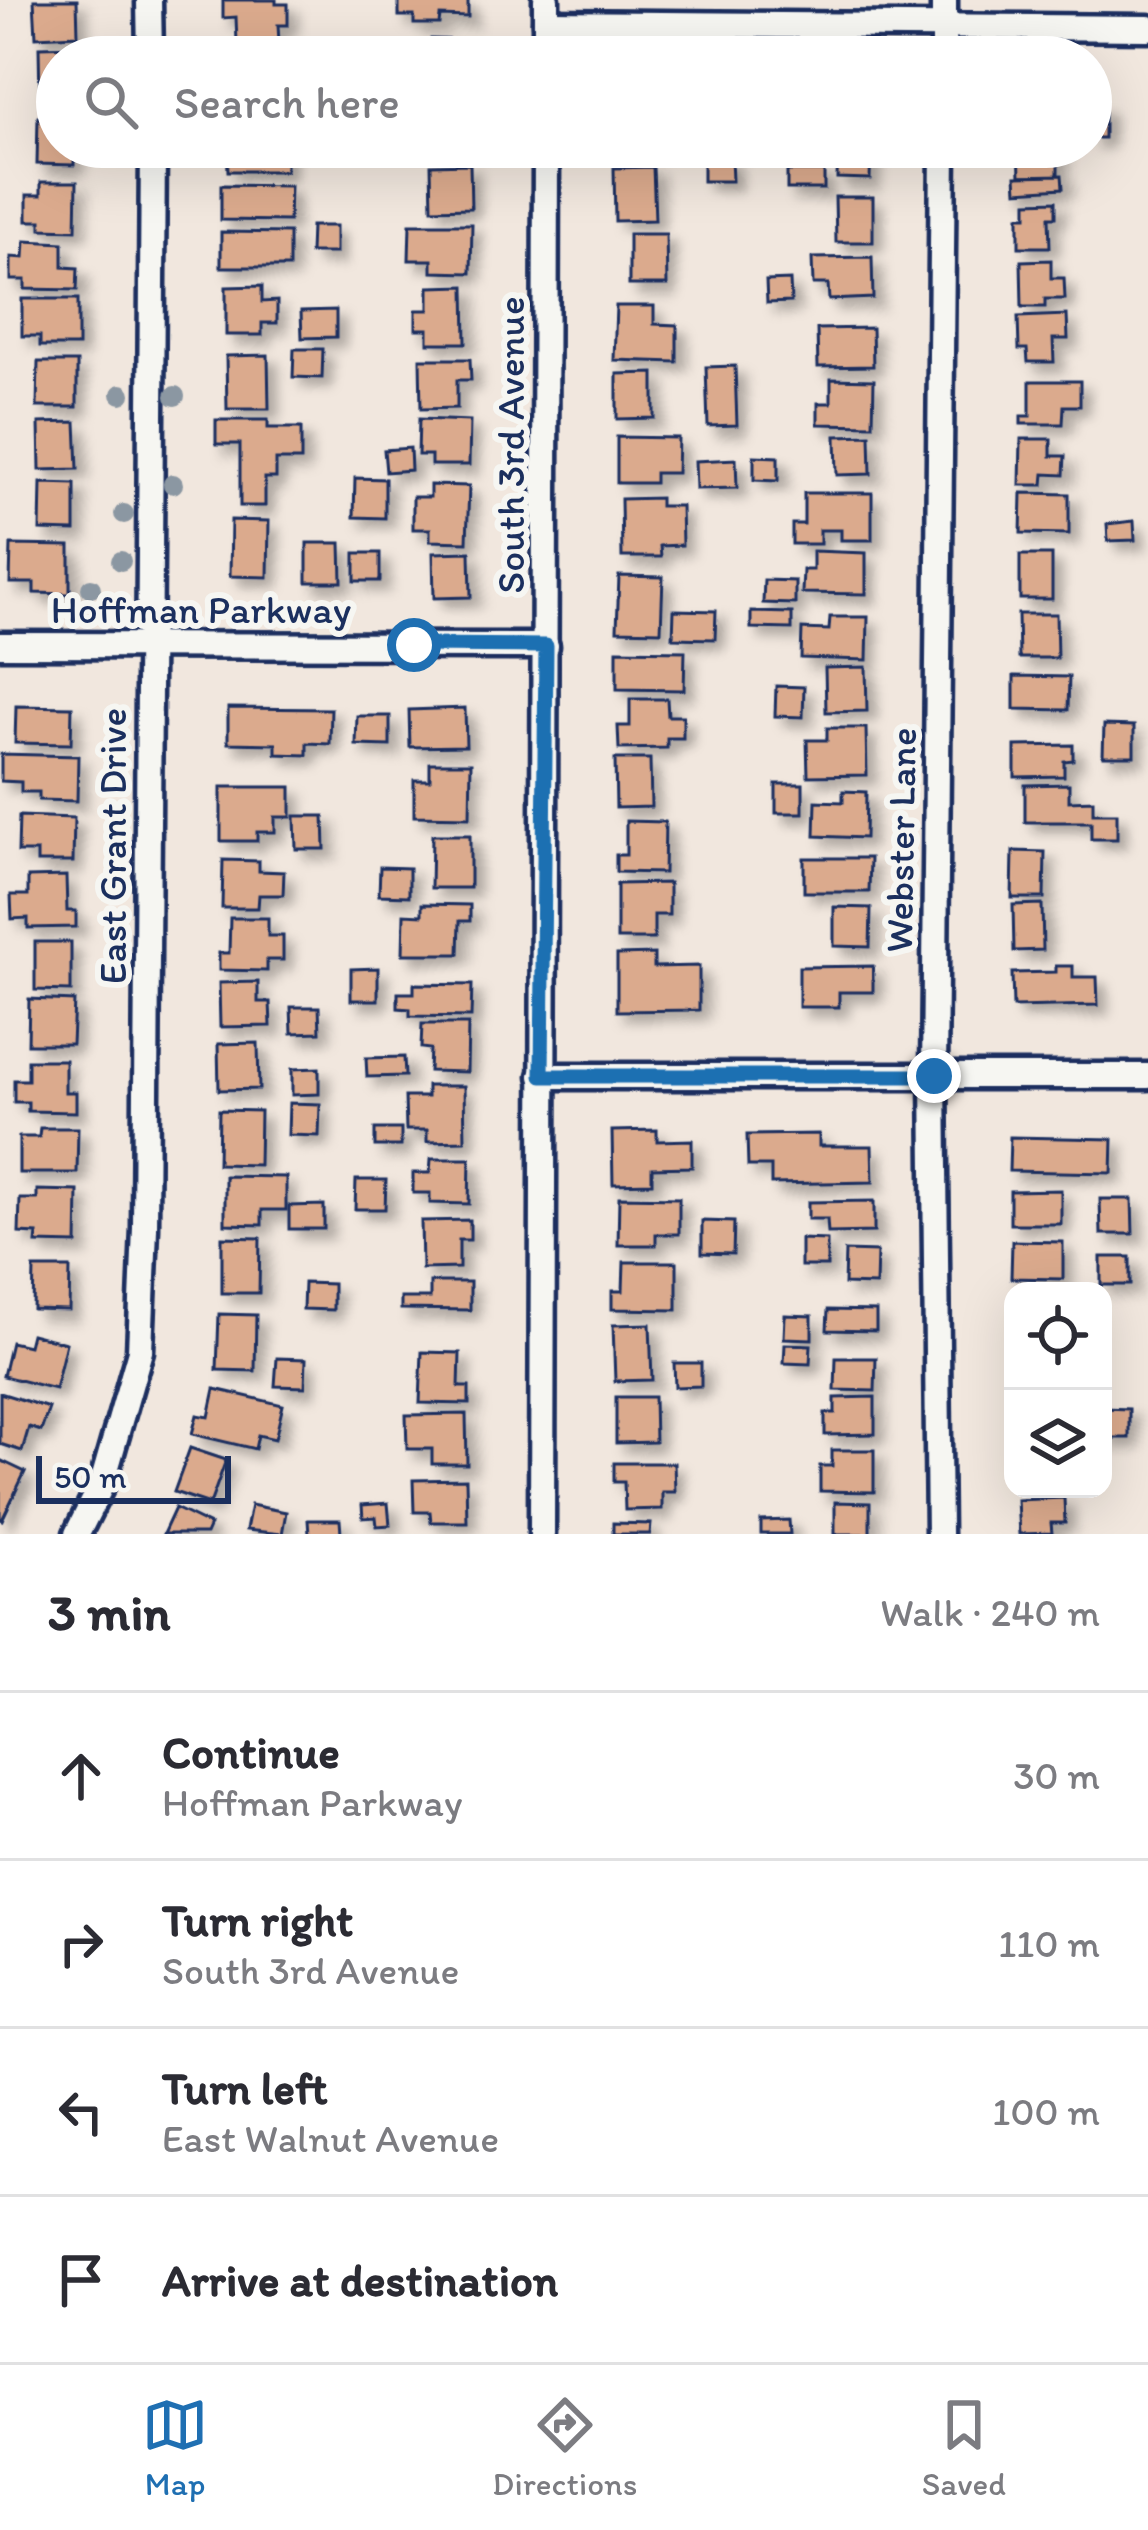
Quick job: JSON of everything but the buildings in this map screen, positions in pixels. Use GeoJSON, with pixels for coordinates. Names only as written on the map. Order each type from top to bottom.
{"type":"FeatureCollection","features":[{"type":"Feature","properties":{"kind":"street"},"geometry":{"type":"LineString","coordinates":[[149,0],[150,36]]}},
{"type":"Feature","properties":{"kind":"street"},"geometry":{"type":"LineString","coordinates":[[944,0],[944,36]]}},
{"type":"Feature","properties":{"kind":"street"},"geometry":{"type":"LineString","coordinates":[[546,12],[944,27],[1148,28]]}},
{"type":"Feature","properties":{"kind":"street","name":"East Grant Drive"},"geometry":{"type":"LineString","coordinates":[[77,1534],[102,1484],[140,1351],[145,1228],[153,168]]}},
{"type":"Feature","properties":{"kind":"street","name":"South 3rd Avenue"},"geometry":{"type":"LineString","coordinates":[[542,1534],[546,168]]}},
{"type":"Feature","properties":{"kind":"street","name":"Webster Lane"},"geometry":{"type":"LineString","coordinates":[[938,1534],[934,1076],[943,168]]}},
{"type":"Feature","properties":{"kind":"street","name":"Hoffman Parkway"},"geometry":{"type":"LineString","coordinates":[[0,645],[546,646]]}},
{"type":"Feature","properties":{"kind":"street"},"geometry":{"type":"LineString","coordinates":[[542,1076],[1148,1076]]}},
{"type":"Feature","properties":{"kind":"route"},"geometry":{"type":"LineString","coordinates":[[414,645],[546,646],[542,1076],[934,1076]]}}]}
